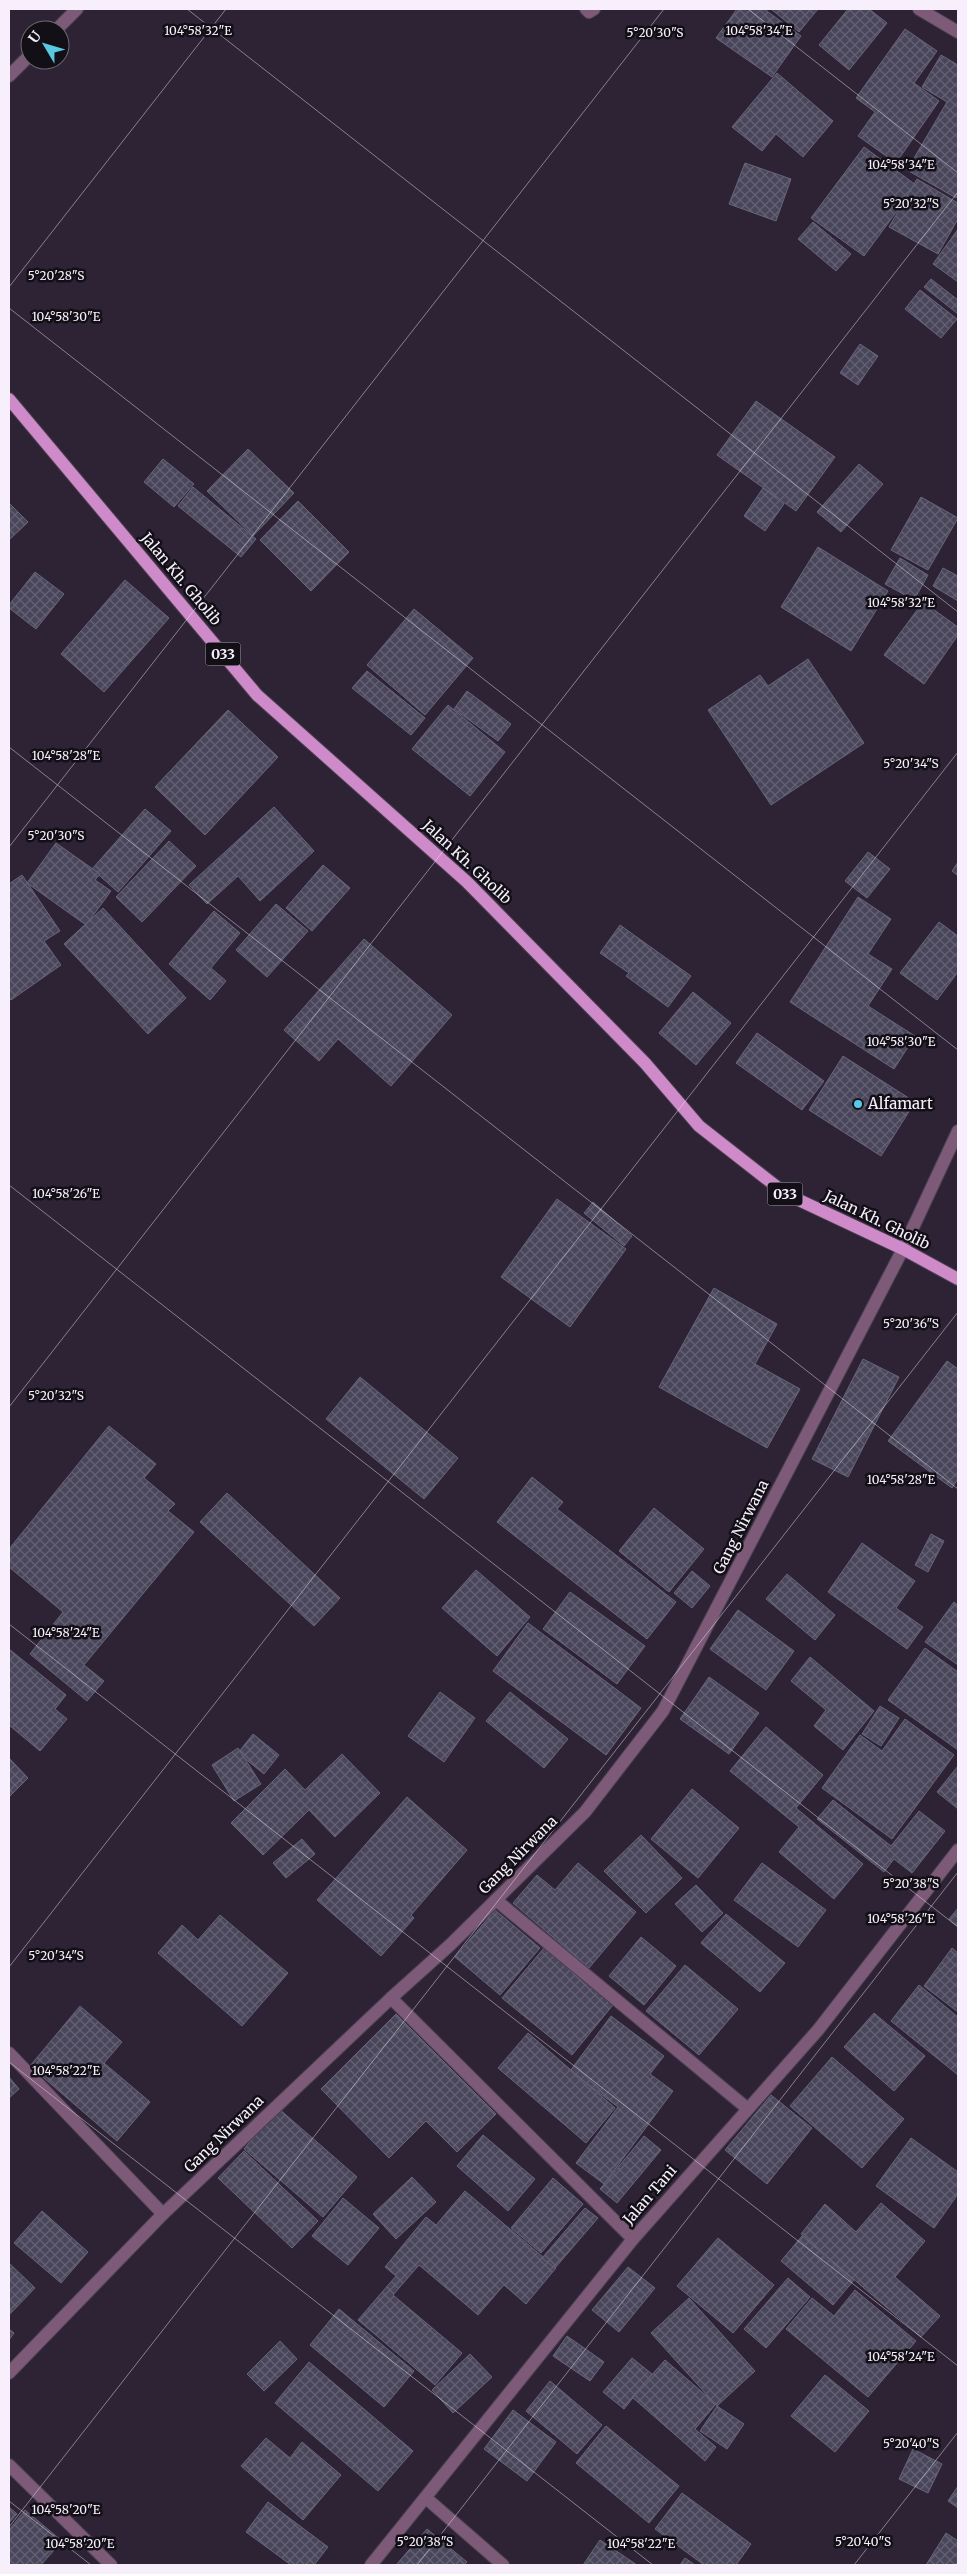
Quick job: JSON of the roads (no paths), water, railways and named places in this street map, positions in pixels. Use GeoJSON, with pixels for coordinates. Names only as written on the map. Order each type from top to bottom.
{"type":"FeatureCollection","features":[{"type":"Feature","properties":{"kind":"main road","name":"Jalan Kh. Gholib"},"geometry":{"type":"LineString","coordinates":[[9,399],[257,695],[467,882],[645,1063],[699,1126],[786,1194],[903,1249],[958,1279]]}},
{"type":"Feature","properties":{"kind":"street"},"geometry":{"type":"LineString","coordinates":[[66,20],[77,9]]}},
{"type":"Feature","properties":{"kind":"street"},"geometry":{"type":"LineString","coordinates":[[586,9],[589,12],[594,9]]}},
{"type":"Feature","properties":{"kind":"street"},"geometry":{"type":"LineString","coordinates":[[919,9],[958,32]]}},
{"type":"Feature","properties":{"kind":"street"},"geometry":{"type":"LineString","coordinates":[[9,76],[20,65]]}},
{"type":"Feature","properties":{"kind":"street","name":"Gang Nirwana"},"geometry":{"type":"LineString","coordinates":[[9,2373],[163,2214],[391,1998],[450,1946],[585,1812],[663,1712],[903,1249],[958,1131]]}},
{"type":"Feature","properties":{"kind":"street","name":"Jalan Tani"},"geometry":{"type":"LineString","coordinates":[[371,2565],[633,2239],[818,2030],[958,1850]]}},
{"type":"Feature","properties":{"kind":"street"},"geometry":{"type":"LineString","coordinates":[[496,1900],[748,2109]]}},
{"type":"Feature","properties":{"kind":"street"},"geometry":{"type":"LineString","coordinates":[[391,1998],[633,2239]]}},
{"type":"Feature","properties":{"kind":"street"},"geometry":{"type":"LineString","coordinates":[[9,2053],[163,2214]]}},
{"type":"Feature","properties":{"kind":"street"},"geometry":{"type":"LineString","coordinates":[[9,2465],[111,2565]]}},
{"type":"Feature","properties":{"kind":"street"},"geometry":{"type":"LineString","coordinates":[[426,2498],[503,2565]]}},
{"type":"Feature","properties":{"kind":"place","name":"Alfamart"},"geometry":{"type":"Point","coordinates":[858,1104]}}]}
